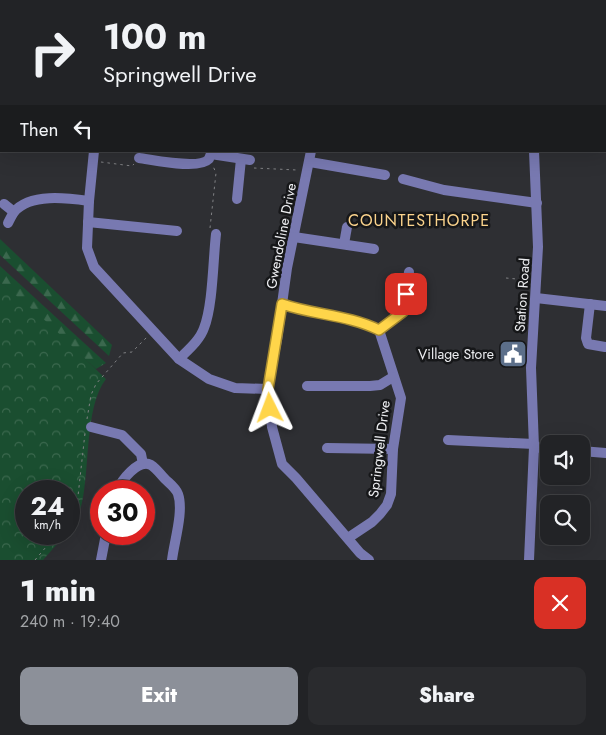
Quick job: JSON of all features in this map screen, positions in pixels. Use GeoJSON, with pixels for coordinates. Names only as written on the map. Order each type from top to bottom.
{"type":"FeatureCollection","features":[{"type":"Feature","properties":{"kind":"street","name":"Gwendoline Drive"},"geometry":{"type":"LineString","coordinates":[[311,152],[268,389],[272,427],[282,464],[360,553],[370,560]]}},
{"type":"Feature","properties":{"kind":"street","name":"Station Road"},"geometry":{"type":"LineString","coordinates":[[529,560],[534,446],[531,374],[538,281],[534,152]]}},
{"type":"Feature","properties":{"kind":"street"},"geometry":{"type":"LineString","coordinates":[[139,158],[200,164],[211,155],[244,162],[237,199]]}},
{"type":"Feature","properties":{"kind":"street"},"geometry":{"type":"LineString","coordinates":[[94,156],[89,201],[87,248],[94,267],[179,359],[209,379],[235,388],[268,389]]}},
{"type":"Feature","properties":{"kind":"street"},"geometry":{"type":"LineString","coordinates":[[152,172],[153,160]]}},
{"type":"Feature","properties":{"kind":"street"},"geometry":{"type":"LineString","coordinates":[[309,166],[357,166],[385,175]]}},
{"type":"Feature","properties":{"kind":"street"},"geometry":{"type":"LineString","coordinates":[[403,179],[444,190],[537,203]]}},
{"type":"Feature","properties":{"kind":"street"},"geometry":{"type":"LineString","coordinates":[[8,223],[14,212],[24,204],[40,199],[59,198],[89,201]]}},
{"type":"Feature","properties":{"kind":"street"},"geometry":{"type":"LineString","coordinates":[[4,204],[14,212]]}},
{"type":"Feature","properties":{"kind":"street"},"geometry":{"type":"LineString","coordinates":[[88,222],[177,231]]}},
{"type":"Feature","properties":{"kind":"street"},"geometry":{"type":"LineString","coordinates":[[344,244],[347,227]]}},
{"type":"Feature","properties":{"kind":"street"},"geometry":{"type":"LineString","coordinates":[[179,359],[194,344],[204,329],[209,307],[216,231]]}},
{"type":"Feature","properties":{"kind":"street"},"geometry":{"type":"LineString","coordinates":[[294,237],[374,249]]}},
{"type":"Feature","properties":{"kind":"street"},"geometry":{"type":"LineString","coordinates":[[282,304],[296,309],[366,323],[379,330],[403,312],[412,284],[409,272]]}},
{"type":"Feature","properties":{"kind":"street"},"geometry":{"type":"LineString","coordinates":[[536,298],[606,306]]}},
{"type":"Feature","properties":{"kind":"street"},"geometry":{"type":"LineString","coordinates":[[590,304],[586,338],[588,344],[605,348]]}},
{"type":"Feature","properties":{"kind":"street","name":"Springwell Drive"},"geometry":{"type":"LineString","coordinates":[[348,538],[372,522],[387,505],[390,494],[393,449],[401,398],[379,330]]}},
{"type":"Feature","properties":{"kind":"street"},"geometry":{"type":"LineString","coordinates":[[307,386],[327,381],[380,385],[393,377]]}},
{"type":"Feature","properties":{"kind":"street"},"geometry":{"type":"LineString","coordinates":[[87,427],[122,435],[141,454],[143,464]]}},
{"type":"Feature","properties":{"kind":"street"},"geometry":{"type":"LineString","coordinates":[[448,440],[540,447]]}},
{"type":"Feature","properties":{"kind":"street"},"geometry":{"type":"LineString","coordinates":[[327,448],[339,453],[393,449]]}},
{"type":"Feature","properties":{"kind":"street"},"geometry":{"type":"LineString","coordinates":[[590,452],[606,453]]}},
{"type":"Feature","properties":{"kind":"street"},"geometry":{"type":"LineString","coordinates":[[123,480],[138,466],[143,464],[151,465],[178,494],[177,535],[172,560]]}},
{"type":"Feature","properties":{"kind":"street"},"geometry":{"type":"LineString","coordinates":[[101,560],[104,545]]}},
{"type":"Feature","properties":{"kind":"path"},"geometry":{"type":"LineString","coordinates":[[211,155],[216,173],[211,226],[216,231]]}},
{"type":"Feature","properties":{"kind":"path"},"geometry":{"type":"LineString","coordinates":[[94,156],[132,166],[139,158]]}},
{"type":"Feature","properties":{"kind":"path"},"geometry":{"type":"LineString","coordinates":[[244,162],[309,166]]}},
{"type":"Feature","properties":{"kind":"path"},"geometry":{"type":"LineString","coordinates":[[506,278],[538,281]]}},
{"type":"Feature","properties":{"kind":"path"},"geometry":{"type":"LineString","coordinates":[[80,482],[91,394],[102,375],[123,353],[132,352],[152,331]]}},
{"type":"Feature","properties":{"kind":"path"},"geometry":{"type":"LineString","coordinates":[[35,560],[48,545]]}},
{"type":"Feature","properties":{"kind":"green space"},"geometry":{"type":"Polygon","coordinates":[[[0,239],[112,345],[109,356],[0,255],[0,239]]]}},
{"type":"Feature","properties":{"kind":"green space"},"geometry":{"type":"Polygon","coordinates":[[[0,266],[106,363],[96,369],[0,282],[0,266]]]}},
{"type":"Feature","properties":{"kind":"green space"},"geometry":{"type":"Polygon","coordinates":[[[0,282],[48,323],[106,379],[97,395],[92,415],[85,482],[80,508],[80,480],[15,480],[15,545],[56,545],[43,560],[0,560],[0,282]]]}},
{"type":"Feature","properties":{"kind":"place","name":"Village Store"},"geometry":{"type":"Point","coordinates":[513,354]}},
{"type":"Feature","properties":{"kind":"district","name":"COUNTESTHORPE"},"geometry":{"type":"Point","coordinates":[419,220]}},
{"type":"Feature","properties":{"kind":"route"},"geometry":{"type":"LineString","coordinates":[[270,408],[268,389],[282,304],[296,309],[366,323],[379,330],[403,312],[406,294]]}}]}
